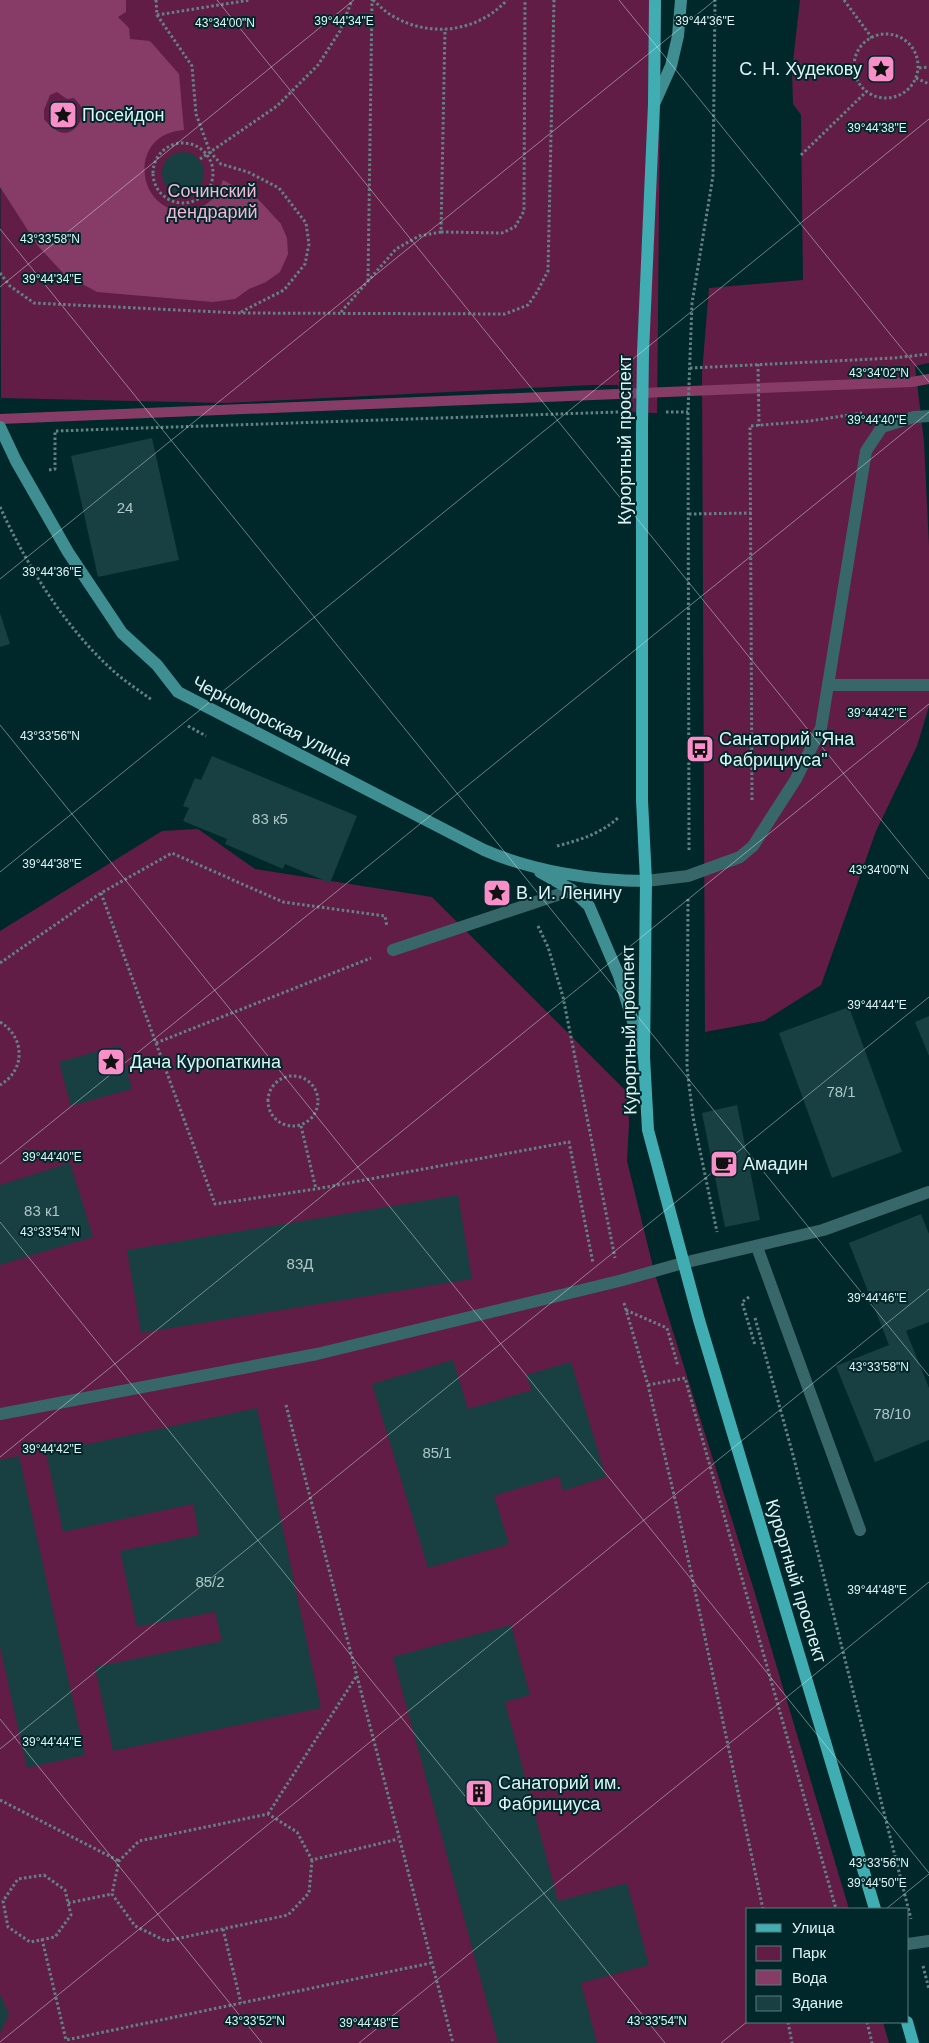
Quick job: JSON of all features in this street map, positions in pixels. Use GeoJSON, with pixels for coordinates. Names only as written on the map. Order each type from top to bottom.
{"type":"FeatureCollection","features":[{"type":"Feature","properties":{"kind":"main road","name":"Курортный проспект"},"geometry":{"type":"LineString","coordinates":[[655,0],[654,104],[642,354],[642,800],[646,881],[644,1057],[648,1130],[684,1263],[875,1908]]}},
{"type":"Feature","properties":{"kind":"main road"},"geometry":{"type":"LineString","coordinates":[[654,104],[671,66],[678,36],[681,0]]}},
{"type":"Feature","properties":{"kind":"main road","name":"Черноморская улица"},"geometry":{"type":"LineString","coordinates":[[0,427],[16,461],[68,552],[122,633],[157,665],[178,692],[484,850],[531,868],[572,890],[589,906],[619,976],[644,1057]]}},
{"type":"Feature","properties":{"kind":"main road","name":"Черноморская улица"},"geometry":{"type":"LineString","coordinates":[[531,868],[623,881],[646,881]]}},
{"type":"Feature","properties":{"kind":"main road"},"geometry":{"type":"LineString","coordinates":[[908,2023],[913,2043]]}},
{"type":"Feature","properties":{"kind":"street"},"geometry":{"type":"LineString","coordinates":[[646,881],[688,876],[740,857],[753,846],[796,779],[820,728],[866,450],[882,427],[914,417],[929,416]]}},
{"type":"Feature","properties":{"kind":"street"},"geometry":{"type":"LineString","coordinates":[[828,685],[929,684]]}},
{"type":"Feature","properties":{"kind":"street"},"geometry":{"type":"LineString","coordinates":[[393,950],[572,890]]}},
{"type":"Feature","properties":{"kind":"street"},"geometry":{"type":"LineString","coordinates":[[0,1414],[317,1354],[823,1230],[929,1192]]}},
{"type":"Feature","properties":{"kind":"street"},"geometry":{"type":"LineString","coordinates":[[757,1247],[860,1530]]}},
{"type":"Feature","properties":{"kind":"path"},"geometry":{"type":"LineString","coordinates":[[156,0],[157,14],[192,66],[196,114],[208,153],[212,162],[214,176],[207,192],[200,198],[190,202],[170,200],[159,191],[154,179],[153,169],[156,159],[165,149],[177,143],[186,142],[197,145],[208,153],[222,164],[248,172],[279,188],[306,223],[309,244],[305,264],[284,290],[239,313]]}},
{"type":"Feature","properties":{"kind":"path"},"geometry":{"type":"LineString","coordinates":[[157,14],[250,0]]}},
{"type":"Feature","properties":{"kind":"path"},"geometry":{"type":"LineString","coordinates":[[200,159],[277,106],[318,65],[340,31],[352,0]]}},
{"type":"Feature","properties":{"kind":"path"},"geometry":{"type":"LineString","coordinates":[[372,0],[389,14],[410,25],[434,30],[457,29],[479,21],[499,8],[507,0]]}},
{"type":"Feature","properties":{"kind":"path"},"geometry":{"type":"LineString","coordinates":[[368,281],[372,0]]}},
{"type":"Feature","properties":{"kind":"path"},"geometry":{"type":"LineString","coordinates":[[341,312],[396,249],[419,236],[441,232],[502,233],[515,227],[524,211],[525,0]]}},
{"type":"Feature","properties":{"kind":"path"},"geometry":{"type":"LineString","coordinates":[[0,273],[10,286],[34,303],[239,313],[505,314],[528,305],[538,292],[548,270],[554,0]]}},
{"type":"Feature","properties":{"kind":"path"},"geometry":{"type":"LineString","coordinates":[[715,0],[713,176],[692,302],[688,412],[687,1068],[693,1117],[722,1256]]}},
{"type":"Feature","properties":{"kind":"path"},"geometry":{"type":"LineString","coordinates":[[844,0],[872,38]]}},
{"type":"Feature","properties":{"kind":"path"},"geometry":{"type":"LineString","coordinates":[[441,232],[445,29]]}},
{"type":"Feature","properties":{"kind":"path"},"geometry":{"type":"LineString","coordinates":[[888,34],[898,36],[907,42],[914,49],[918,58],[916,78],[907,90],[893,98],[882,98],[867,91],[857,79],[854,68],[855,57],[860,47],[872,38],[888,34]]}},
{"type":"Feature","properties":{"kind":"path"},"geometry":{"type":"LineString","coordinates":[[918,68],[929,67]]}},
{"type":"Feature","properties":{"kind":"path"},"geometry":{"type":"LineString","coordinates":[[792,70],[854,68]]}},
{"type":"Feature","properties":{"kind":"path"},"geometry":{"type":"LineString","coordinates":[[916,78],[929,84]]}},
{"type":"Feature","properties":{"kind":"path"},"geometry":{"type":"LineString","coordinates":[[801,155],[867,91]]}},
{"type":"Feature","properties":{"kind":"path"},"geometry":{"type":"LineString","coordinates":[[690,368],[894,358],[929,354]]}},
{"type":"Feature","properties":{"kind":"path"},"geometry":{"type":"LineString","coordinates":[[758,364],[759,426]]}},
{"type":"Feature","properties":{"kind":"path"},"geometry":{"type":"LineString","coordinates":[[46,471],[55,469],[55,431],[623,412]]}},
{"type":"Feature","properties":{"kind":"path"},"geometry":{"type":"LineString","coordinates":[[753,846],[750,426],[810,421],[865,412]]}},
{"type":"Feature","properties":{"kind":"path"},"geometry":{"type":"LineString","coordinates":[[689,514],[752,514]]}},
{"type":"Feature","properties":{"kind":"path"},"geometry":{"type":"LineString","coordinates":[[554,846],[588,837],[608,827],[624,814]]}},
{"type":"Feature","properties":{"kind":"path"},"geometry":{"type":"LineString","coordinates":[[0,963],[102,893],[172,853],[283,902],[385,916],[393,950],[156,1043]]}},
{"type":"Feature","properties":{"kind":"path"},"geometry":{"type":"LineString","coordinates":[[102,893],[215,1204],[316,1189],[569,1142],[598,1286]]}},
{"type":"Feature","properties":{"kind":"path"},"geometry":{"type":"LineString","coordinates":[[535,921],[548,947],[563,997],[625,1309],[648,1385],[681,1526],[764,1908]]}},
{"type":"Feature","properties":{"kind":"path"},"geometry":{"type":"LineString","coordinates":[[0,1022],[12,1031],[16,1038],[20,1057],[12,1076],[0,1085]]}},
{"type":"Feature","properties":{"kind":"path"},"geometry":{"type":"LineString","coordinates":[[285,1077],[305,1078],[313,1084],[318,1093],[319,1103],[316,1113],[310,1121],[301,1126],[291,1127],[282,1124],[274,1118],[269,1109],[270,1090],[285,1077]]}},
{"type":"Feature","properties":{"kind":"path"},"geometry":{"type":"LineString","coordinates":[[301,1126],[316,1189]]}},
{"type":"Feature","properties":{"kind":"path"},"geometry":{"type":"LineString","coordinates":[[736,1252],[752,1306]]}},
{"type":"Feature","properties":{"kind":"path"},"geometry":{"type":"LineString","coordinates":[[749,1297],[742,1302],[754,1345]]}},
{"type":"Feature","properties":{"kind":"path"},"geometry":{"type":"LineString","coordinates":[[625,1309],[667,1328],[678,1366]]}},
{"type":"Feature","properties":{"kind":"path"},"geometry":{"type":"LineString","coordinates":[[754,1315],[796,1465],[929,1989]]}},
{"type":"Feature","properties":{"kind":"path"},"geometry":{"type":"LineString","coordinates":[[648,1385],[685,1378],[836,1908]]}},
{"type":"Feature","properties":{"kind":"path"},"geometry":{"type":"LineString","coordinates":[[286,1405],[398,1839],[453,2043]]}},
{"type":"Feature","properties":{"kind":"path"},"geometry":{"type":"LineString","coordinates":[[268,1814],[356,1677]]}},
{"type":"Feature","properties":{"kind":"path"},"geometry":{"type":"LineString","coordinates":[[0,1800],[120,1860]]}},
{"type":"Feature","properties":{"kind":"path"},"geometry":{"type":"LineString","coordinates":[[268,1814],[297,1832],[312,1860],[309,1893],[288,1915],[166,1941],[135,1926],[112,1894],[120,1860],[139,1841],[268,1814]]}},
{"type":"Feature","properties":{"kind":"path"},"geometry":{"type":"LineString","coordinates":[[312,1860],[398,1839]]}},
{"type":"Feature","properties":{"kind":"path"},"geometry":{"type":"LineString","coordinates":[[44,1875],[66,1890],[70,1916],[56,1937],[42,1940],[30,1942],[8,1927],[3,1901],[18,1879],[44,1875]]}},
{"type":"Feature","properties":{"kind":"path"},"geometry":{"type":"LineString","coordinates":[[68,1903],[112,1894]]}},
{"type":"Feature","properties":{"kind":"path"},"geometry":{"type":"LineString","coordinates":[[223,1929],[241,2003]]}},
{"type":"Feature","properties":{"kind":"path"},"geometry":{"type":"LineString","coordinates":[[42,1940],[66,2040],[432,1963]]}},
{"type":"Feature","properties":{"kind":"path"},"geometry":{"type":"LineString","coordinates":[[788,2023],[792,2043]]}},
{"type":"Feature","properties":{"kind":"path"},"geometry":{"type":"LineString","coordinates":[[867,2023],[872,2043]]}},
{"type":"Feature","properties":{"kind":"green space","name":"Сочинский дендрарий"},"geometry":{"type":"Polygon","coordinates":[[[0,0],[661,0],[657,413],[623,412],[618,385],[224,403],[1,398],[0,0]]]}},
{"type":"Feature","properties":{"kind":"green space"},"geometry":{"type":"Polygon","coordinates":[[[800,0],[929,0],[929,363],[915,366],[924,442],[929,546],[929,706],[917,746],[876,831],[821,985],[764,1021],[705,1032],[702,373],[709,288],[803,280],[801,115],[793,104],[792,70],[800,0]]]}},
{"type":"Feature","properties":{"kind":"green space"},"geometry":{"type":"Polygon","coordinates":[[[198,829],[255,869],[432,897],[628,1093],[627,1161],[654,1271],[753,1587],[849,1908],[746,1908],[746,2023],[883,2023],[889,2043],[0,2043],[0,931],[162,831],[198,829]]]}},
{"type":"Feature","properties":{"kind":"water"},"geometry":{"type":"Polygon","coordinates":[[[0,0],[126,0],[126,12],[118,17],[129,28],[130,39],[150,41],[179,74],[184,130],[164,135],[151,147],[145,161],[145,178],[151,193],[162,204],[178,210],[198,208],[207,204],[214,197],[223,180],[258,199],[281,224],[287,238],[288,254],[280,272],[235,299],[213,302],[97,292],[64,274],[38,246],[0,187],[0,0]],[[57,92],[50,95],[44,110],[44,119],[47,123],[56,130],[65,133],[74,129],[82,117],[80,106],[74,98],[67,99],[57,92]]]}},
{"type":"Feature","properties":{"kind":"building"},"geometry":{"type":"Polygon","coordinates":[[[187,152],[195,155],[201,161],[204,173],[201,185],[195,191],[179,194],[171,191],[165,185],[162,169],[165,161],[171,155],[187,152]]]}},
{"type":"Feature","properties":{"kind":"building"},"geometry":{"type":"Polygon","coordinates":[[[152,438],[179,560],[98,577],[71,456],[152,438]]]}},
{"type":"Feature","properties":{"kind":"building"},"geometry":{"type":"Polygon","coordinates":[[[0,613],[10,644],[0,647],[0,613]]]}},
{"type":"Feature","properties":{"kind":"building"},"geometry":{"type":"Polygon","coordinates":[[[212,756],[357,816],[330,883],[285,864],[283,869],[225,844],[227,839],[183,821],[189,808],[183,806],[195,778],[201,780],[212,756]]]}},
{"type":"Feature","properties":{"kind":"building"},"geometry":{"type":"Polygon","coordinates":[[[849,1007],[902,1152],[832,1178],[779,1033],[849,1007]]]}},
{"type":"Feature","properties":{"kind":"building"},"geometry":{"type":"Polygon","coordinates":[[[929,1016],[929,1056],[915,1022],[929,1016]]]}},
{"type":"Feature","properties":{"kind":"building"},"geometry":{"type":"Polygon","coordinates":[[[120,1045],[132,1089],[71,1106],[59,1062],[120,1045]]]}},
{"type":"Feature","properties":{"kind":"building"},"geometry":{"type":"Polygon","coordinates":[[[737,1105],[760,1220],[725,1227],[702,1113],[737,1105]]]}},
{"type":"Feature","properties":{"kind":"building"},"geometry":{"type":"Polygon","coordinates":[[[70,1163],[93,1237],[0,1265],[0,1185],[70,1163]]]}},
{"type":"Feature","properties":{"kind":"building"},"geometry":{"type":"Polygon","coordinates":[[[458,1195],[472,1279],[141,1333],[127,1250],[458,1195]]]}},
{"type":"Feature","properties":{"kind":"building"},"geometry":{"type":"Polygon","coordinates":[[[921,1214],[929,1234],[929,1322],[906,1331],[929,1388],[929,1440],[875,1462],[836,1366],[889,1345],[849,1243],[921,1214]]]}},
{"type":"Feature","properties":{"kind":"building"},"geometry":{"type":"Polygon","coordinates":[[[453,1360],[468,1409],[532,1390],[526,1375],[571,1362],[606,1477],[563,1491],[559,1476],[494,1496],[509,1544],[428,1568],[372,1384],[453,1360]]]}},
{"type":"Feature","properties":{"kind":"building"},"geometry":{"type":"Polygon","coordinates":[[[257,1408],[321,1708],[113,1751],[95,1667],[222,1641],[215,1612],[137,1627],[120,1551],[199,1535],[193,1504],[63,1532],[46,1453],[257,1408]]]}},
{"type":"Feature","properties":{"kind":"building"},"geometry":{"type":"Polygon","coordinates":[[[19,1456],[85,1755],[27,1768],[0,1647],[0,1460],[19,1456]]]}},
{"type":"Feature","properties":{"kind":"building","name":"Санаторий им. Фабрициуса"},"geometry":{"type":"Polygon","coordinates":[[[511,1625],[530,1695],[505,1702],[558,1901],[627,1883],[649,1965],[581,1983],[597,2043],[498,2043],[393,1657],[511,1625]]]}},
{"type":"Feature","properties":{"kind":"building"},"geometry":{"type":"Polygon","coordinates":[[[0,1994],[9,2014],[0,2033],[0,1994]]]}},
{"type":"Feature","properties":{"kind":"waterway"},"geometry":{"type":"LineString","coordinates":[[0,419],[912,382],[929,379]]}},
{"type":"Feature","properties":{"kind":"place","name":"С. Н. Худекову"},"geometry":{"type":"Point","coordinates":[881,69]}},
{"type":"Feature","properties":{"kind":"place","name":"Посейдон"},"geometry":{"type":"Point","coordinates":[63,115]}},
{"type":"Feature","properties":{"kind":"place","name":"Санаторий \"Яна Фабрициуса\""},"geometry":{"type":"Point","coordinates":[700,749]}},
{"type":"Feature","properties":{"kind":"place","name":"В. И. Ленину"},"geometry":{"type":"Point","coordinates":[497,893]}},
{"type":"Feature","properties":{"kind":"place","name":"Дача Куропаткина"},"geometry":{"type":"Point","coordinates":[111,1062]}},
{"type":"Feature","properties":{"kind":"place","name":"Амадин"},"geometry":{"type":"Point","coordinates":[724,1164]}},
{"type":"Feature","properties":{"kind":"place","name":"Санаторий им. Фабрициуса"},"geometry":{"type":"Point","coordinates":[479,1793]}}]}
